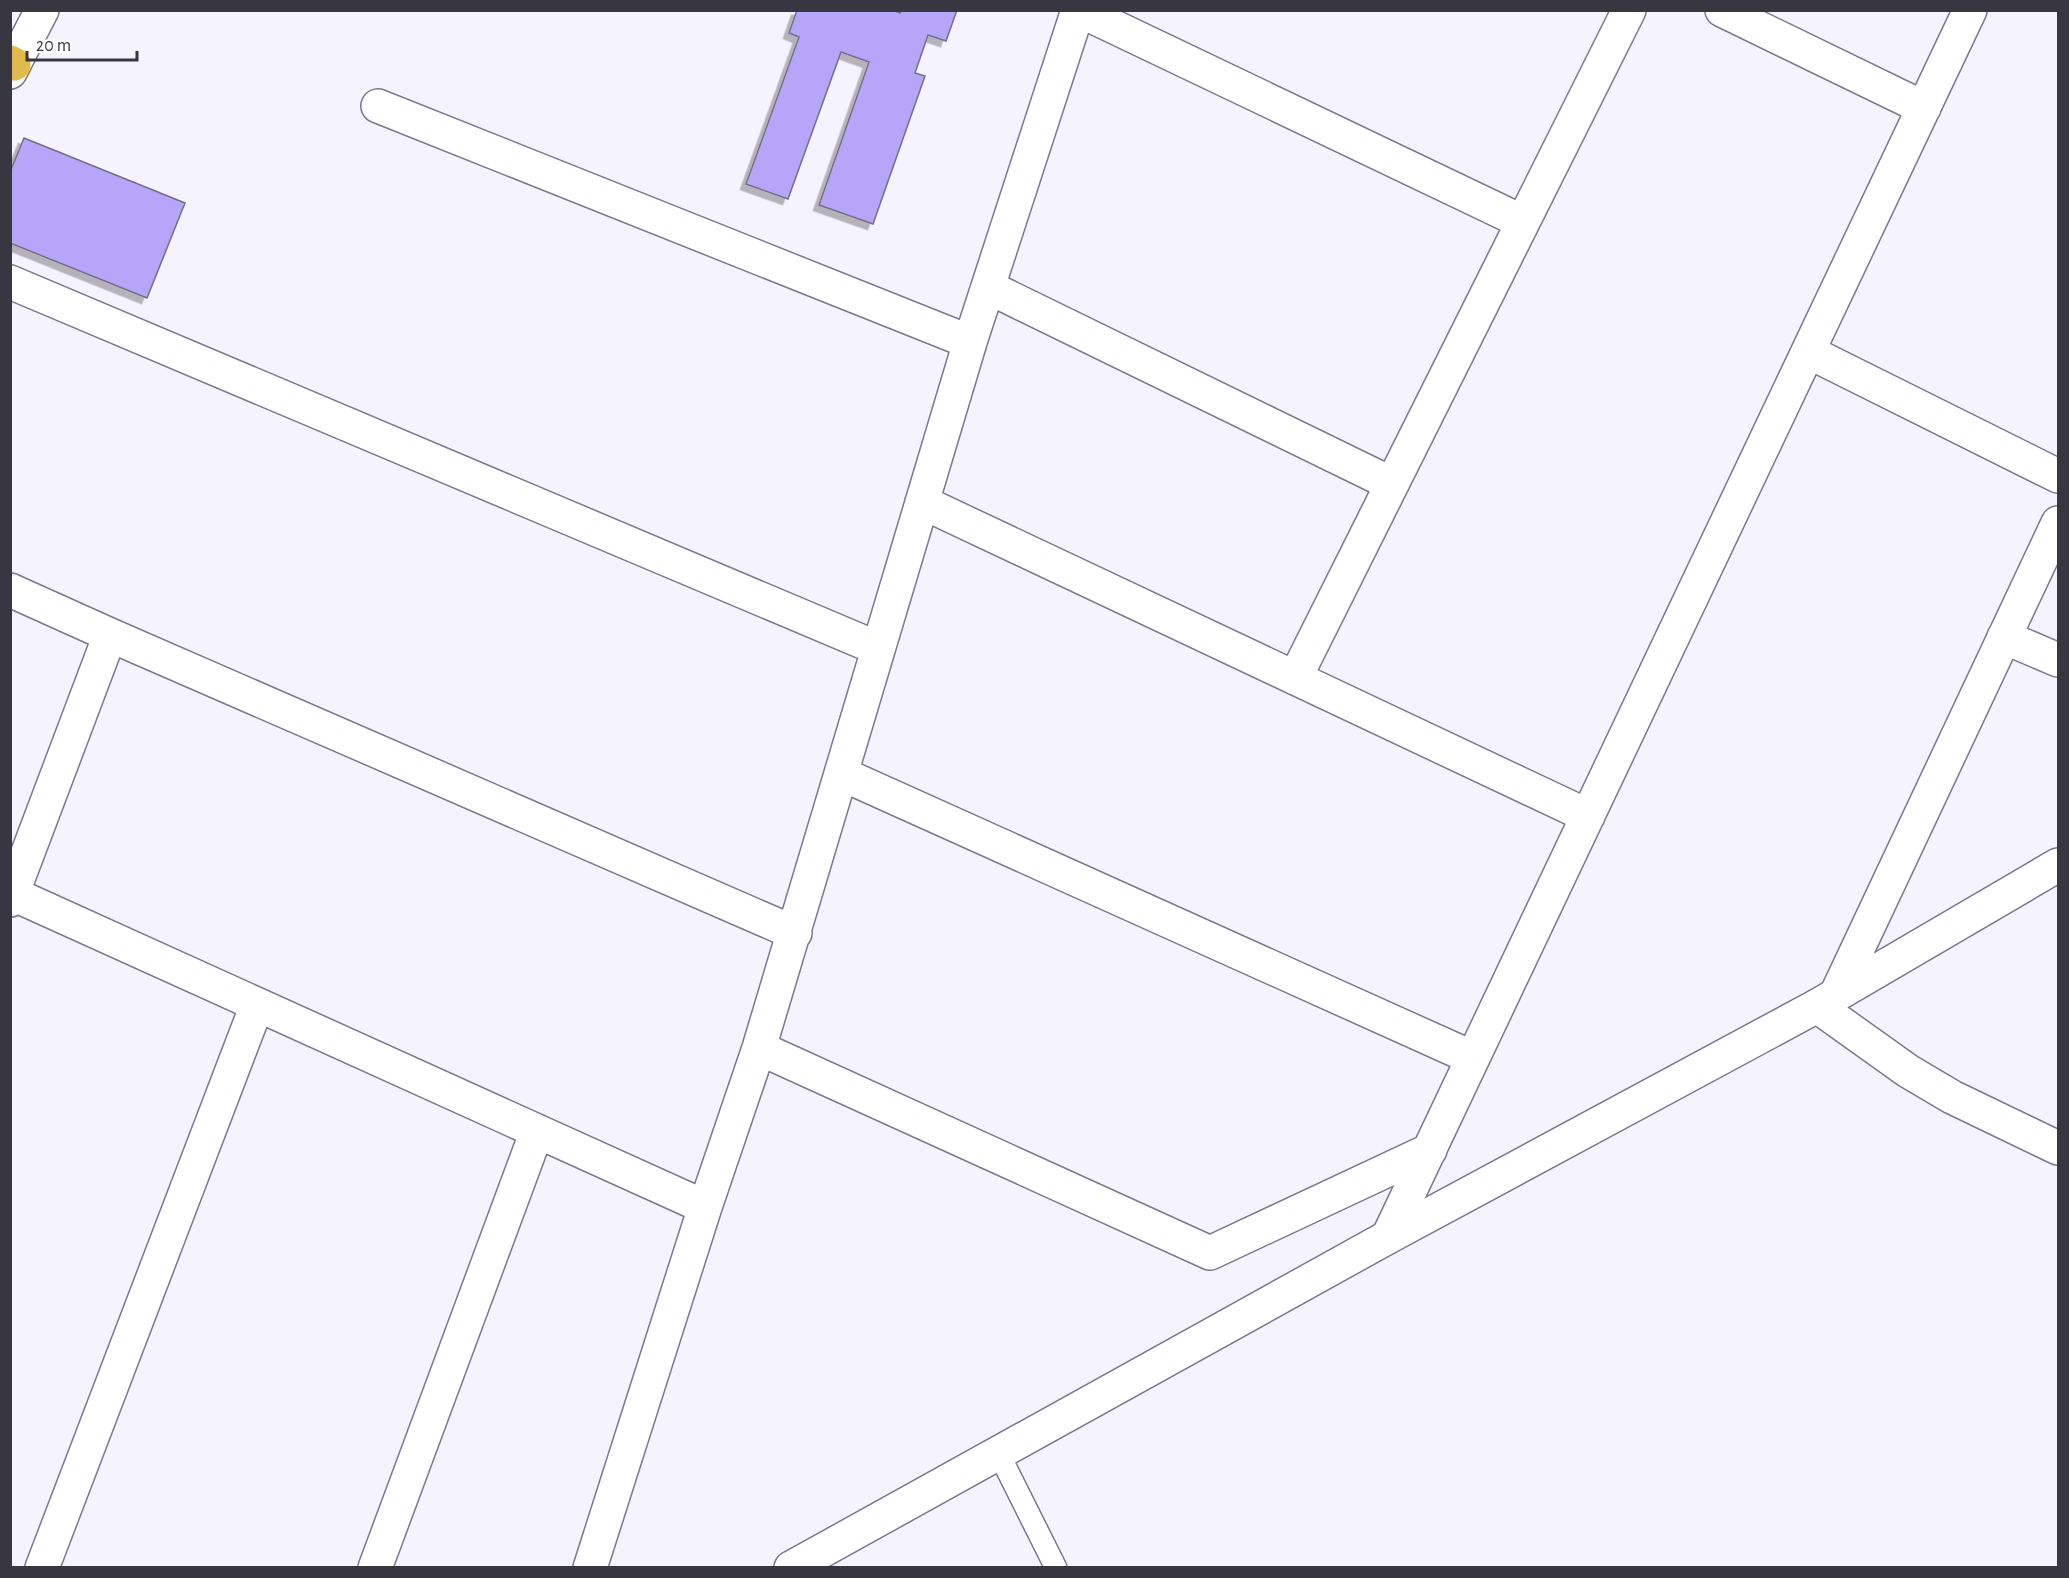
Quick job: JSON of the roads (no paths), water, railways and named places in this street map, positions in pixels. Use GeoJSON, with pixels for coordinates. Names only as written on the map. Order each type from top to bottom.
{"type":"FeatureCollection","features":[{"type":"Feature","properties":{"kind":"street"},"geometry":{"type":"LineString","coordinates":[[12,66],[42,10]]}},
{"type":"Feature","properties":{"kind":"street"},"geometry":{"type":"LineString","coordinates":[[590,1568],[705,1207],[759,1048],[970,342],[1079,10],[1523,222]]}},
{"type":"Feature","properties":{"kind":"street"},"geometry":{"type":"LineString","coordinates":[[1295,678],[1629,10]]}},
{"type":"Feature","properties":{"kind":"street"},"geometry":{"type":"LineString","coordinates":[[1722,10],[1924,108]]}},
{"type":"Feature","properties":{"kind":"street"},"geometry":{"type":"LineString","coordinates":[[1388,1237],[1970,10]]}},
{"type":"Feature","properties":{"kind":"street"},"geometry":{"type":"LineString","coordinates":[[378,106],[970,342]]}},
{"type":"Feature","properties":{"kind":"street"},"geometry":{"type":"LineString","coordinates":[[10,282],[877,648]]}},
{"type":"Feature","properties":{"kind":"street"},"geometry":{"type":"LineString","coordinates":[[988,287],[1392,484]]}},
{"type":"Feature","properties":{"kind":"street"},"geometry":{"type":"LineString","coordinates":[[1809,352],[2058,476]]}},
{"type":"Feature","properties":{"kind":"street"},"geometry":{"type":"LineString","coordinates":[[922,502],[1588,816]]}},
{"type":"Feature","properties":{"kind":"street"},"geometry":{"type":"LineString","coordinates":[[1827,1000],[2058,523]]}},
{"type":"Feature","properties":{"kind":"street"},"geometry":{"type":"LineString","coordinates":[[10,590],[795,933]]}},
{"type":"Feature","properties":{"kind":"street"},"geometry":{"type":"LineString","coordinates":[[110,635],[12,897],[705,1207]]}},
{"type":"Feature","properties":{"kind":"street"},"geometry":{"type":"LineString","coordinates":[[2004,637],[2058,660]]}},
{"type":"Feature","properties":{"kind":"street"},"geometry":{"type":"LineString","coordinates":[[842,774],[1473,1058]]}},
{"type":"Feature","properties":{"kind":"street"},"geometry":{"type":"LineString","coordinates":[[791,1568],[1388,1237],[1827,1000],[2058,865]]}},
{"type":"Feature","properties":{"kind":"street"},"geometry":{"type":"LineString","coordinates":[[1827,1000],[1874,1048],[1934,1086],[2058,1148]]}},
{"type":"Feature","properties":{"kind":"street"},"geometry":{"type":"LineString","coordinates":[[42,1568],[257,1005]]}},
{"type":"Feature","properties":{"kind":"street"},"geometry":{"type":"LineString","coordinates":[[759,1048],[1210,1253],[1430,1150]]}},
{"type":"Feature","properties":{"kind":"street"},"geometry":{"type":"LineString","coordinates":[[375,1568],[537,1131]]}},
{"type":"Feature","properties":{"kind":"lane"},"geometry":{"type":"LineString","coordinates":[[998,1452],[1056,1568]]}}]}
